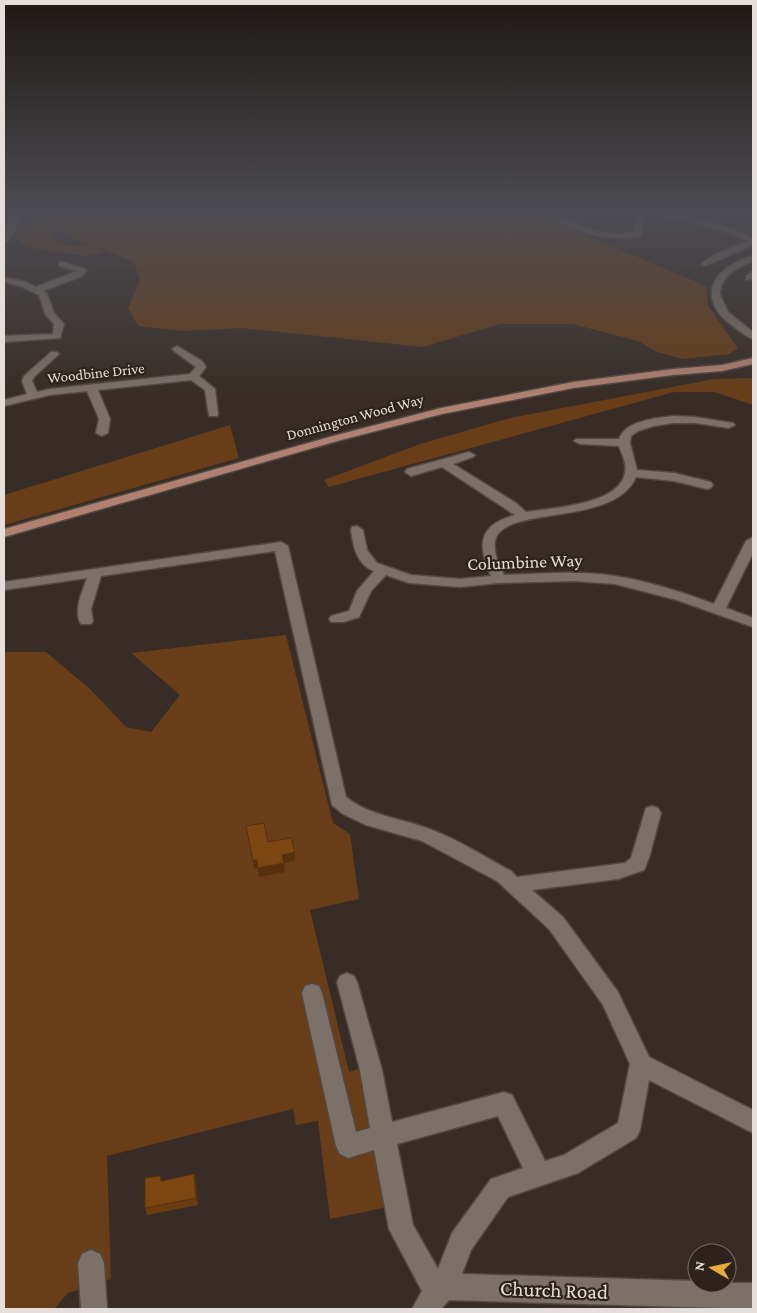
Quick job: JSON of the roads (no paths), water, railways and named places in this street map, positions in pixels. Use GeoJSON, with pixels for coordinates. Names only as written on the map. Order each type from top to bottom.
{"type":"FeatureCollection","features":[{"type":"Feature","properties":{"kind":"main road","name":"Donnington Wood Way"},"geometry":{"type":"LineString","coordinates":[[4,533],[337,438],[441,411],[573,385],[673,372],[722,368],[753,361]]}},
{"type":"Feature","properties":{"kind":"main road","name":"Donnington Wood Way"},"geometry":{"type":"LineString","coordinates":[[722,368],[753,371]]}},
{"type":"Feature","properties":{"kind":"street"},"geometry":{"type":"LineString","coordinates":[[37,290],[71,279],[76,275]]}},
{"type":"Feature","properties":{"kind":"street"},"geometry":{"type":"LineString","coordinates":[[723,275],[718,280],[714,291],[717,301],[725,314],[753,336]]}},
{"type":"Feature","properties":{"kind":"street"},"geometry":{"type":"LineString","coordinates":[[4,279],[37,290],[43,294],[50,314],[59,324],[57,336],[35,339],[4,339]]}},
{"type":"Feature","properties":{"kind":"street"},"geometry":{"type":"LineString","coordinates":[[177,349],[201,367],[196,379],[210,389],[213,414]]}},
{"type":"Feature","properties":{"kind":"street"},"geometry":{"type":"LineString","coordinates":[[33,396],[27,381],[29,376],[54,354]]}},
{"type":"Feature","properties":{"kind":"street","name":"Woodbine Drive"},"geometry":{"type":"LineString","coordinates":[[4,403],[33,396],[92,388],[196,379]]}},
{"type":"Feature","properties":{"kind":"street"},"geometry":{"type":"LineString","coordinates":[[92,388],[93,400],[105,415],[106,420],[102,433]]}},
{"type":"Feature","properties":{"kind":"street"},"geometry":{"type":"LineString","coordinates":[[499,579],[488,546],[489,537],[495,529],[508,521],[523,516],[564,511],[601,501],[618,492],[633,473],[630,457],[624,444],[625,436],[629,432],[655,421],[681,418],[707,417],[729,425]]}},
{"type":"Feature","properties":{"kind":"street"},"geometry":{"type":"LineString","coordinates":[[580,441],[593,446],[624,444]]}},
{"type":"Feature","properties":{"kind":"street"},"geometry":{"type":"LineString","coordinates":[[411,472],[469,455]]}},
{"type":"Feature","properties":{"kind":"street"},"geometry":{"type":"LineString","coordinates":[[444,463],[512,506],[523,516]]}},
{"type":"Feature","properties":{"kind":"street"},"geometry":{"type":"LineString","coordinates":[[633,473],[674,477],[707,485]]}},
{"type":"Feature","properties":{"kind":"street","name":"Columbine Way"},"geometry":{"type":"LineString","coordinates":[[357,530],[360,550],[372,566],[409,579],[460,583],[499,579],[574,576],[615,580],[682,597],[753,623]]}},
{"type":"Feature","properties":{"kind":"street"},"geometry":{"type":"LineString","coordinates":[[717,610],[753,541]]}},
{"type":"Feature","properties":{"kind":"street"},"geometry":{"type":"LineString","coordinates":[[4,586],[281,546],[338,800],[349,809],[372,820],[427,835],[504,876],[556,923],[611,999],[641,1064],[628,1130],[570,1165],[500,1188],[461,1242],[450,1274],[437,1296]]}},
{"type":"Feature","properties":{"kind":"street"},"geometry":{"type":"LineString","coordinates":[[336,619],[350,617],[355,614],[365,590],[384,570]]}},
{"type":"Feature","properties":{"kind":"street"},"geometry":{"type":"LineString","coordinates":[[86,621],[84,609],[95,573]]}},
{"type":"Feature","properties":{"kind":"street"},"geometry":{"type":"LineString","coordinates":[[514,885],[630,869],[637,865],[640,858],[652,813]]}},
{"type":"Feature","properties":{"kind":"street"},"geometry":{"type":"LineString","coordinates":[[347,982],[371,1070],[401,1229],[437,1296]]}},
{"type":"Feature","properties":{"kind":"street"},"geometry":{"type":"LineString","coordinates":[[312,993],[348,1146],[504,1103],[539,1175]]}},
{"type":"Feature","properties":{"kind":"street"},"geometry":{"type":"LineString","coordinates":[[641,1064],[753,1122]]}},
{"type":"Feature","properties":{"kind":"street"},"geometry":{"type":"LineString","coordinates":[[91,1263],[94,1309]]}},
{"type":"Feature","properties":{"kind":"street","name":"Church Road"},"geometry":{"type":"LineString","coordinates":[[437,1296],[748,1300]]}}]}
